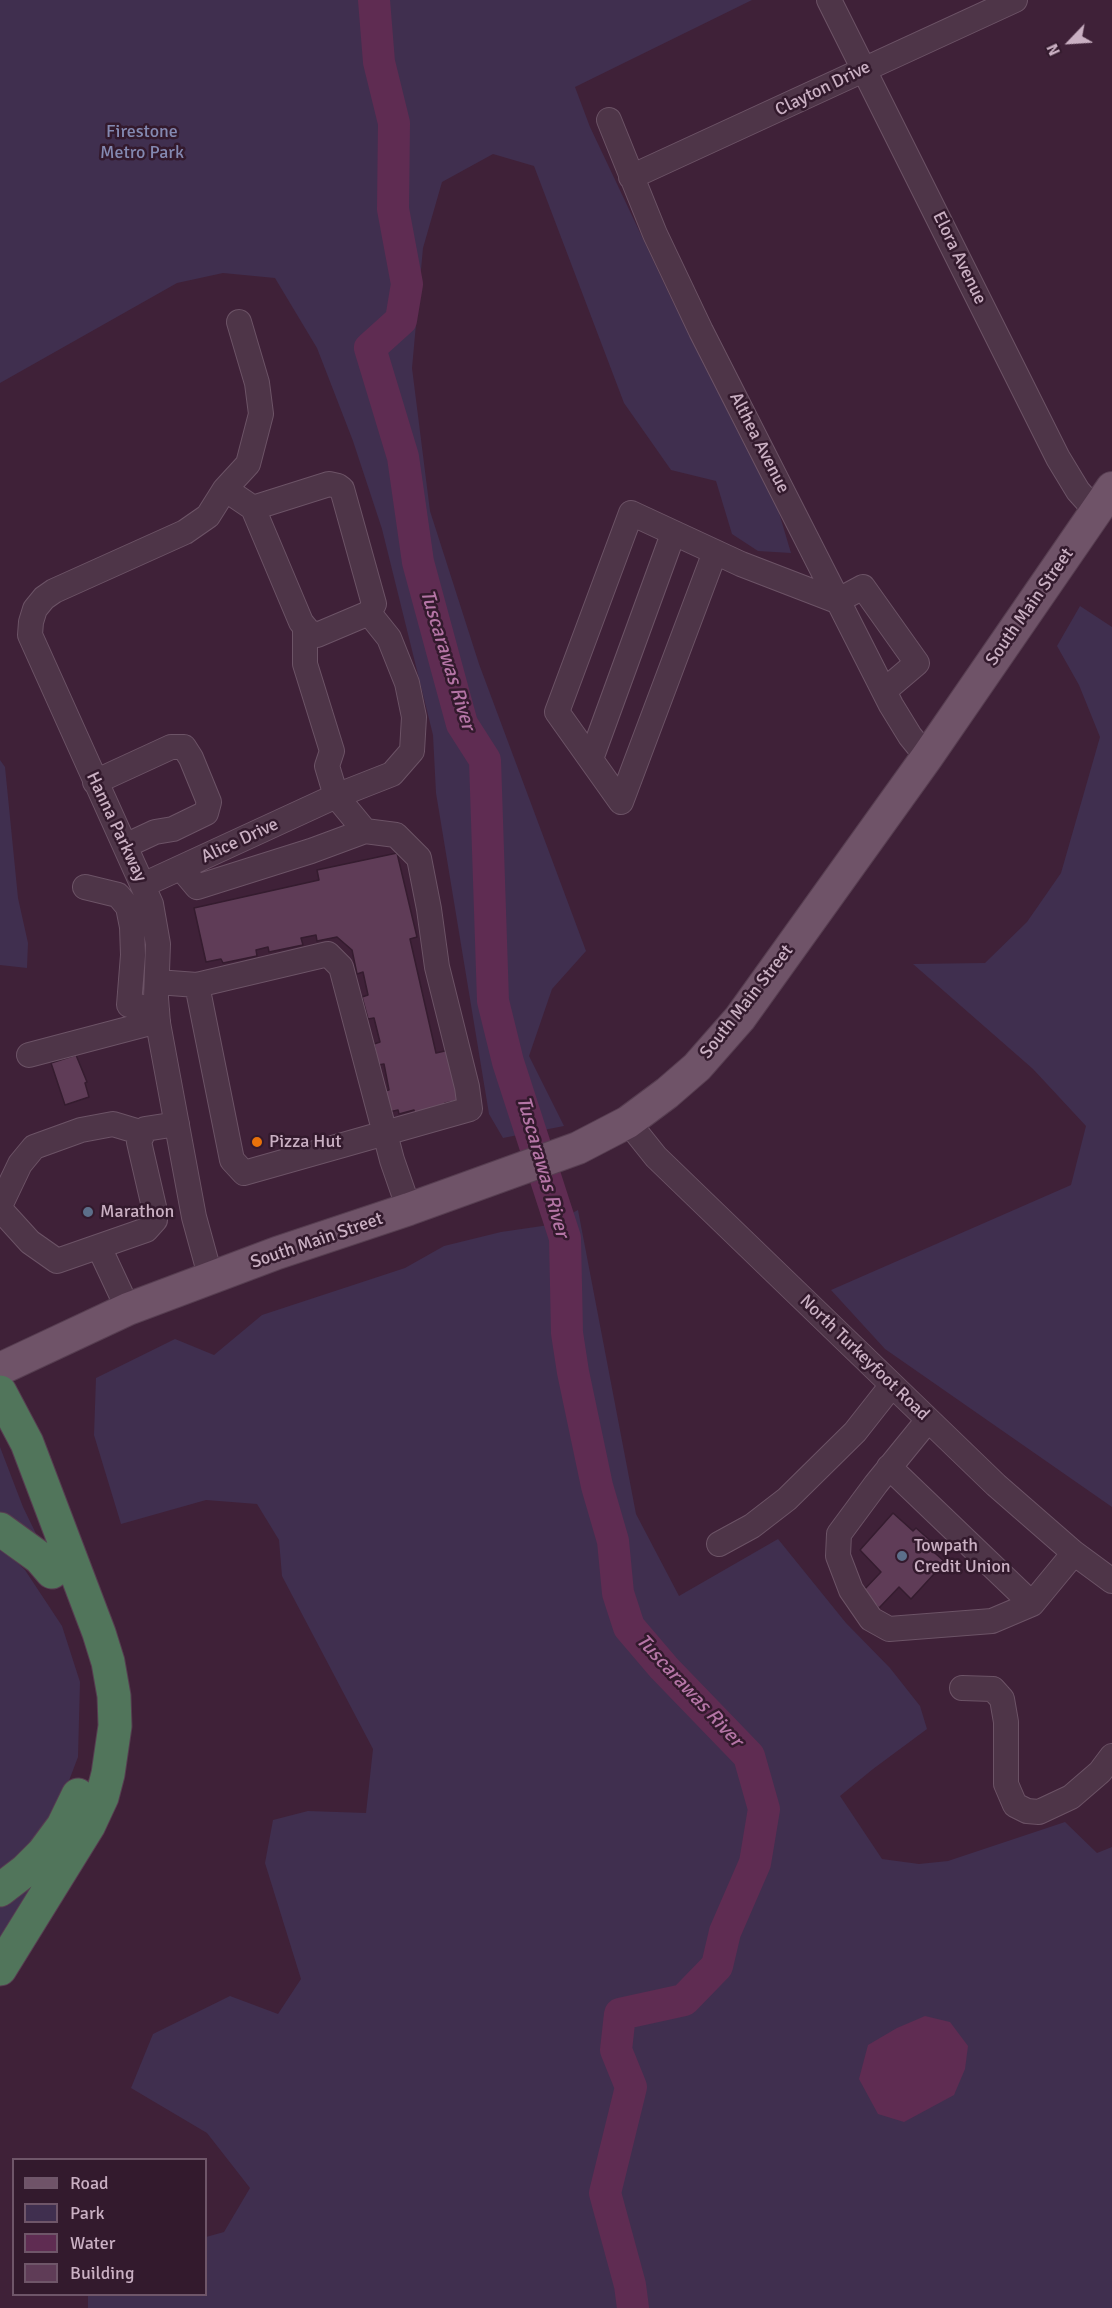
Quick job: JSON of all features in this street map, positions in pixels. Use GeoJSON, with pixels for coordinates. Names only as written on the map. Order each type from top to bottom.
{"type":"FeatureCollection","features":[{"type":"Feature","properties":{"kind":"highway"},"geometry":{"type":"LineString","coordinates":[[0,1392],[27,1443],[99,1633],[108,1662],[114,1696],[114,1725],[108,1774],[102,1797],[89,1825],[0,1970]]}},
{"type":"Feature","properties":{"kind":"highway"},"geometry":{"type":"LineString","coordinates":[[0,1428],[46,1547],[52,1572],[72,1619],[90,1677],[94,1705],[90,1755],[83,1781],[63,1826],[26,1870],[0,1890]]}},
{"type":"Feature","properties":{"kind":"highway"},"geometry":{"type":"LineString","coordinates":[[0,1529],[40,1558],[52,1572]]}},
{"type":"Feature","properties":{"kind":"main road","name":"South Main Street"},"geometry":{"type":"LineString","coordinates":[[0,1369],[128,1309],[277,1253],[409,1209],[578,1148],[628,1122],[667,1093],[697,1067],[740,1018],[927,757],[1104,500]]}},
{"type":"Feature","properties":{"kind":"street","name":"Elora Avenue"},"geometry":{"type":"LineString","coordinates":[[829,0],[1058,459],[1078,491],[1104,500]]}},
{"type":"Feature","properties":{"kind":"street","name":"Clayton Drive"},"geometry":{"type":"LineString","coordinates":[[631,177],[1015,0]]}},
{"type":"Feature","properties":{"kind":"street","name":"Althea Avenue"},"geometry":{"type":"LineString","coordinates":[[609,120],[655,234],[701,331],[884,691],[910,736],[927,757]]}},
{"type":"Feature","properties":{"kind":"street","name":"Hanna Parkway"},"geometry":{"type":"LineString","coordinates":[[211,1279],[191,1199],[157,1015],[157,982],[167,934],[140,896],[125,846],[30,635],[35,609],[54,591],[184,532],[208,516],[225,489],[248,464],[261,414],[257,383],[239,322]]}},
{"type":"Feature","properties":{"kind":"street"},"geometry":{"type":"LineString","coordinates":[[225,489],[253,508],[305,627],[317,635],[369,613],[374,604],[342,489],[329,484],[253,508]]}},
{"type":"Feature","properties":{"kind":"street"},"geometry":{"type":"LineString","coordinates":[[715,552],[621,802],[557,712],[631,513],[715,552],[837,601],[863,587],[917,663],[884,691]]}},
{"type":"Feature","properties":{"kind":"street"},"geometry":{"type":"LineString","coordinates":[[591,759],[673,534]]}},
{"type":"Feature","properties":{"kind":"street","name":"Alice Drive"},"geometry":{"type":"LineString","coordinates":[[140,896],[182,867],[336,796],[392,774],[412,751],[414,717],[407,683],[389,638],[369,613]]}},
{"type":"Feature","properties":{"kind":"street"},"geometry":{"type":"LineString","coordinates":[[305,627],[305,664],[332,751],[327,766],[336,796],[365,831]]}},
{"type":"Feature","properties":{"kind":"street"},"geometry":{"type":"LineString","coordinates":[[95,782],[171,747],[184,747],[191,758],[209,802],[206,813],[173,829],[155,832],[125,846]]}},
{"type":"Feature","properties":{"kind":"street"},"geometry":{"type":"LineString","coordinates":[[182,867],[197,887],[365,831],[396,835],[419,858],[437,967],[467,1087],[470,1109],[244,1173],[232,1160],[197,985]]}},
{"type":"Feature","properties":{"kind":"street"},"geometry":{"type":"LineString","coordinates":[[85,887],[118,895],[140,896],[132,927],[133,955],[129,1005],[157,1015]]}},
{"type":"Feature","properties":{"kind":"street"},"geometry":{"type":"LineString","coordinates":[[157,982],[197,985],[328,954],[341,967],[385,1133],[409,1209]]}},
{"type":"Feature","properties":{"kind":"street"},"geometry":{"type":"LineString","coordinates":[[29,1055],[157,1015]]}},
{"type":"Feature","properties":{"kind":"street","name":"North Turkeyfoot Road"},"geometry":{"type":"LineString","coordinates":[[628,1122],[657,1157],[996,1485],[1074,1553],[1112,1581]]}},
{"type":"Feature","properties":{"kind":"street"},"geometry":{"type":"LineString","coordinates":[[143,1133],[113,1124],[81,1130],[34,1147],[20,1164],[0,1208],[30,1242],[57,1261],[146,1230],[155,1220],[139,1142],[145,1129],[177,1124]]}},
{"type":"Feature","properties":{"kind":"street"},"geometry":{"type":"LineString","coordinates":[[154,1208],[191,1199]]}},
{"type":"Feature","properties":{"kind":"street"},"geometry":{"type":"LineString","coordinates":[[99,1246],[128,1309]]}},
{"type":"Feature","properties":{"kind":"street"},"geometry":{"type":"LineString","coordinates":[[719,1544],[752,1526],[787,1499],[855,1432],[892,1385]]}},
{"type":"Feature","properties":{"kind":"street"},"geometry":{"type":"LineString","coordinates":[[928,1420],[889,1467],[839,1534],[838,1556],[851,1590],[871,1619],[889,1629],[992,1621],[1032,1604],[1074,1553]]}},
{"type":"Feature","properties":{"kind":"street"},"geometry":{"type":"LineString","coordinates":[[889,1467],[1032,1604]]}},
{"type":"Feature","properties":{"kind":"street"},"geometry":{"type":"LineString","coordinates":[[962,1688],[993,1689],[1002,1699],[1006,1722],[1006,1784],[1016,1805],[1027,1811],[1039,1812],[1071,1797],[1100,1772],[1112,1756]]}},
{"type":"Feature","properties":{"kind":"green space","name":"Firestone Metro Park"},"geometry":{"type":"Polygon","coordinates":[[[0,0],[752,0],[575,87],[590,127],[672,300],[774,496],[791,553],[758,551],[732,534],[716,481],[671,470],[624,403],[534,166],[493,154],[442,182],[423,248],[412,368],[430,511],[479,664],[586,951],[552,989],[529,1056],[564,1126],[503,1138],[489,1114],[436,793],[433,735],[382,529],[353,441],[317,348],[275,278],[223,273],[177,283],[0,383],[0,0]]]}},
{"type":"Feature","properties":{"kind":"green space"},"geometry":{"type":"Polygon","coordinates":[[[1080,606],[1112,627],[1112,1507],[885,1349],[831,1290],[1071,1185],[1086,1126],[1033,1069],[913,964],[985,963],[1027,922],[1061,873],[1100,737],[1079,685],[1057,646],[1080,606]]]}},
{"type":"Feature","properties":{"kind":"green space"},"geometry":{"type":"Polygon","coordinates":[[[0,760],[5,767],[18,898],[28,943],[27,968],[0,965],[0,760]]]}},
{"type":"Feature","properties":{"kind":"green space"},"geometry":{"type":"Polygon","coordinates":[[[578,1210],[636,1514],[679,1596],[778,1539],[846,1623],[890,1668],[920,1706],[927,1729],[840,1796],[882,1859],[919,1864],[948,1861],[1065,1822],[1097,1853],[1112,1847],[1112,2308],[88,2308],[88,2296],[207,2296],[207,2237],[224,2232],[250,2188],[207,2133],[131,2088],[153,2034],[230,1996],[278,2014],[301,1979],[265,1863],[273,1820],[308,1811],[366,1813],[373,1749],[282,1576],[279,1540],[257,1504],[206,1500],[121,1524],[94,1435],[96,1378],[175,1339],[214,1355],[262,1315],[405,1268],[444,1246],[501,1232],[549,1225],[578,1210]]]}},
{"type":"Feature","properties":{"kind":"green space"},"geometry":{"type":"Polygon","coordinates":[[[0,1447],[23,1507],[43,1548],[0,1517],[0,1447]]]}},
{"type":"Feature","properties":{"kind":"green space"},"geometry":{"type":"Polygon","coordinates":[[[0,1546],[25,1570],[62,1626],[80,1682],[78,1757],[54,1820],[26,1851],[0,1871],[0,1546]]]}},
{"type":"Feature","properties":{"kind":"green space"},"geometry":{"type":"Polygon","coordinates":[[[43,1867],[0,1946],[0,1906],[43,1867]]]}},
{"type":"Feature","properties":{"kind":"water"},"geometry":{"type":"Polygon","coordinates":[[[925,2016],[950,2022],[968,2046],[965,2069],[954,2095],[904,2122],[878,2114],[859,2079],[868,2045],[897,2028],[925,2016]]]}},
{"type":"Feature","properties":{"kind":"building"},"geometry":{"type":"Polygon","coordinates":[[[397,853],[417,937],[410,939],[436,1053],[449,1050],[461,1100],[445,1103],[446,1109],[415,1116],[414,1110],[399,1114],[398,1110],[389,1112],[384,1091],[389,1090],[384,1064],[378,1065],[374,1044],[380,1042],[374,1018],[368,1019],[362,997],[368,995],[363,972],[357,974],[352,950],[337,937],[317,941],[316,935],[301,938],[303,945],[269,952],[268,947],[256,950],[257,956],[223,963],[221,959],[206,962],[194,908],[319,880],[317,870],[397,853]]]}},
{"type":"Feature","properties":{"kind":"building"},"geometry":{"type":"Polygon","coordinates":[[[76,1055],[87,1082],[85,1083],[89,1097],[65,1105],[51,1063],[76,1055]]]}},
{"type":"Feature","properties":{"kind":"building","name":"Towpath Credit Union"},"geometry":{"type":"Polygon","coordinates":[[[893,1513],[913,1531],[916,1528],[932,1542],[928,1547],[945,1562],[911,1599],[899,1587],[879,1608],[862,1592],[881,1572],[860,1550],[893,1513]]]}},
{"type":"Feature","properties":{"kind":"waterway","name":"Tuscarawas River"},"geometry":{"type":"LineString","coordinates":[[374,0],[379,62],[394,123],[393,209],[407,284],[401,320],[370,348],[403,457],[418,562],[462,724],[485,760],[493,1001],[508,1062],[565,1238],[567,1333],[597,1486],[613,1541],[618,1593],[629,1627],[664,1668],[749,1756],[764,1809],[755,1863],[725,1932],[717,1966],[684,2000],[620,2014],[616,2050],[631,2087],[605,2193],[630,2285],[633,2308]]}},
{"type":"Feature","properties":{"kind":"place","name":"Pizza Hut"},"geometry":{"type":"Point","coordinates":[257,1142]}},
{"type":"Feature","properties":{"kind":"place","name":"Marathon"},"geometry":{"type":"Point","coordinates":[88,1212]}},
{"type":"Feature","properties":{"kind":"place","name":"Towpath Credit Union"},"geometry":{"type":"Point","coordinates":[902,1556]}}]}
